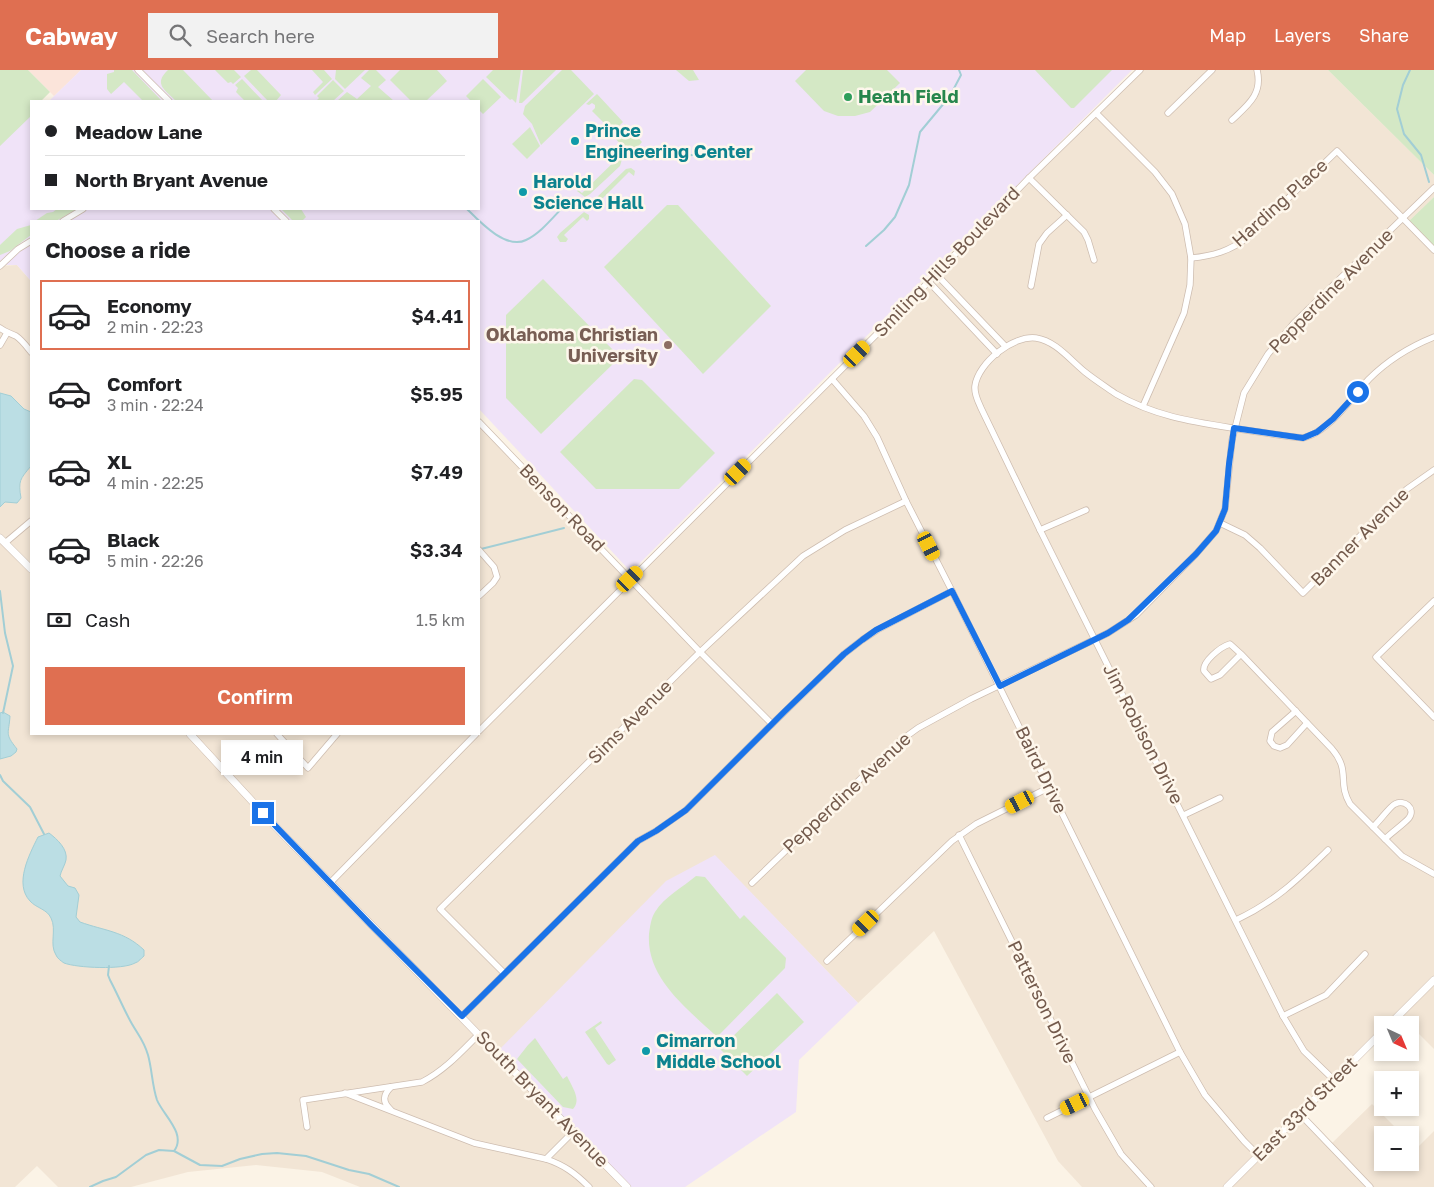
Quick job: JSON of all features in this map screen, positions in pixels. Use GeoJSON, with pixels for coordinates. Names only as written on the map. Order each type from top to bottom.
{"type":"FeatureCollection","features":[{"type":"Feature","properties":{"kind":"street"},"geometry":{"type":"LineString","coordinates":[[138,70],[168,100]]}},
{"type":"Feature","properties":{"kind":"street","name":"Smiling Hills Boulevard"},"geometry":{"type":"LineString","coordinates":[[480,729],[1140,70]]}},
{"type":"Feature","properties":{"kind":"street"},"geometry":{"type":"LineString","coordinates":[[1168,113],[1212,70]]}},
{"type":"Feature","properties":{"kind":"street"},"geometry":{"type":"LineString","coordinates":[[1232,120],[1254,98],[1259,78],[1257,70]]}},
{"type":"Feature","properties":{"kind":"street"},"geometry":{"type":"LineString","coordinates":[[1097,114],[1155,172],[1172,194],[1185,224],[1191,258],[1190,285],[1184,313],[1143,406]]}},
{"type":"Feature","properties":{"kind":"street","name":"Harding Place"},"geometry":{"type":"LineString","coordinates":[[1191,258],[1224,252],[1248,237],[1337,151],[1404,218]]}},
{"type":"Feature","properties":{"kind":"street"},"geometry":{"type":"LineString","coordinates":[[1030,178],[1087,236],[1094,260]]}},
{"type":"Feature","properties":{"kind":"street","name":"Pepperdine Avenue"},"geometry":{"type":"LineString","coordinates":[[752,883],[900,741],[936,718],[1108,633],[1136,615],[1196,554],[1220,523],[1227,500],[1234,428],[1244,393],[1268,354],[1294,323],[1434,188]]}},
{"type":"Feature","properties":{"kind":"street"},"geometry":{"type":"LineString","coordinates":[[65,220],[81,210]]}},
{"type":"Feature","properties":{"kind":"street"},"geometry":{"type":"LineString","coordinates":[[275,210],[285,220]]}},
{"type":"Feature","properties":{"kind":"street"},"geometry":{"type":"LineString","coordinates":[[1031,286],[1040,244],[1047,233],[1067,215]]}},
{"type":"Feature","properties":{"kind":"street"},"geometry":{"type":"LineString","coordinates":[[1404,218],[1434,250]]}},
{"type":"Feature","properties":{"kind":"street"},"geometry":{"type":"LineString","coordinates":[[0,266],[18,249],[30,242]]}},
{"type":"Feature","properties":{"kind":"street"},"geometry":{"type":"LineString","coordinates":[[936,274],[1006,346],[1027,338],[1044,340],[1056,346],[1086,373],[1117,394],[1166,416],[1193,423],[1303,438],[1317,432],[1333,419],[1371,378],[1396,356],[1414,345],[1434,337]]}},
{"type":"Feature","properties":{"kind":"street"},"geometry":{"type":"LineString","coordinates":[[929,282],[997,354]]}},
{"type":"Feature","properties":{"kind":"street"},"geometry":{"type":"LineString","coordinates":[[0,328],[6,333],[13,334],[19,338],[30,351]]}},
{"type":"Feature","properties":{"kind":"street"},"geometry":{"type":"LineString","coordinates":[[0,345],[6,333]]}},
{"type":"Feature","properties":{"kind":"street","name":"Jim Robison Drive"},"geometry":{"type":"LineString","coordinates":[[1006,346],[978,376],[975,386],[977,398],[1040,530],[1283,1016],[1304,1051],[1334,1080]]}},
{"type":"Feature","properties":{"kind":"street","name":"Baird Drive"},"geometry":{"type":"LineString","coordinates":[[832,379],[864,416],[877,437],[906,501],[1000,686],[1180,1052],[1205,1095],[1258,1155]]}},
{"type":"Feature","properties":{"kind":"street","name":"Benson Road"},"geometry":{"type":"LineString","coordinates":[[480,423],[700,652],[772,724]]}},
{"type":"Feature","properties":{"kind":"street","name":"Banner Avenue"},"geometry":{"type":"LineString","coordinates":[[1220,523],[1245,535],[1303,593],[1408,489],[1434,470]]}},
{"type":"Feature","properties":{"kind":"street","name":"Sims Avenue"},"geometry":{"type":"LineString","coordinates":[[504,973],[440,909],[700,652],[803,556],[845,530],[906,501]]}},
{"type":"Feature","properties":{"kind":"street"},"geometry":{"type":"LineString","coordinates":[[1040,530],[1086,510]]}},
{"type":"Feature","properties":{"kind":"street"},"geometry":{"type":"LineString","coordinates":[[30,522],[2,540],[30,568]]}},
{"type":"Feature","properties":{"kind":"street"},"geometry":{"type":"LineString","coordinates":[[480,551],[494,566],[497,577],[494,583],[480,595]]}},
{"type":"Feature","properties":{"kind":"street"},"geometry":{"type":"LineString","coordinates":[[462,1016],[638,841],[686,810],[844,654],[876,630],[952,591]]}},
{"type":"Feature","properties":{"kind":"street"},"geometry":{"type":"LineString","coordinates":[[1434,601],[1376,657],[1434,717]]}},
{"type":"Feature","properties":{"kind":"street"},"geometry":{"type":"LineString","coordinates":[[1240,654],[1217,677],[1211,678],[1205,674],[1203,669],[1206,661],[1230,644],[1240,654],[1296,711],[1341,760],[1344,772],[1343,786],[1350,804],[1409,861],[1434,874]]}},
{"type":"Feature","properties":{"kind":"street"},"geometry":{"type":"LineString","coordinates":[[1296,711],[1272,732],[1270,740],[1274,746],[1280,748],[1287,745],[1307,723]]}},
{"type":"Feature","properties":{"kind":"street","name":"South Bryant Avenue"},"geometry":{"type":"LineString","coordinates":[[191,735],[330,883],[627,1187]]}},
{"type":"Feature","properties":{"kind":"street"},"geometry":{"type":"LineString","coordinates":[[278,735],[308,768],[336,735]]}},
{"type":"Feature","properties":{"kind":"street"},"geometry":{"type":"LineString","coordinates":[[465,735],[470,740]]}},
{"type":"Feature","properties":{"kind":"street","name":"Smiling Hills Boulevard"},"geometry":{"type":"LineString","coordinates":[[330,883],[474,735]]}},
{"type":"Feature","properties":{"kind":"street"},"geometry":{"type":"LineString","coordinates":[[827,961],[959,835],[976,824],[1050,787]]}},
{"type":"Feature","properties":{"kind":"street"},"geometry":{"type":"LineString","coordinates":[[1184,815],[1220,798]]}},
{"type":"Feature","properties":{"kind":"street"},"geometry":{"type":"LineString","coordinates":[[1373,827],[1394,804],[1401,802],[1410,806],[1410,817],[1385,839]]}},
{"type":"Feature","properties":{"kind":"street","name":"Patterson Drive"},"geometry":{"type":"LineString","coordinates":[[959,835],[1089,1097],[1117,1149],[1150,1187]]}},
{"type":"Feature","properties":{"kind":"street"},"geometry":{"type":"LineString","coordinates":[[1236,920],[1261,908],[1283,892],[1328,850]]}},
{"type":"Feature","properties":{"kind":"street"},"geometry":{"type":"LineString","coordinates":[[1283,1016],[1326,995],[1365,954]]}},
{"type":"Feature","properties":{"kind":"street"},"geometry":{"type":"LineString","coordinates":[[1398,1016],[1434,980]]}},
{"type":"Feature","properties":{"kind":"street"},"geometry":{"type":"LineString","coordinates":[[307,1127],[303,1100],[422,1082],[434,1076],[445,1067],[479,1034]]}},
{"type":"Feature","properties":{"kind":"street","name":"East 33rd Street"},"geometry":{"type":"LineString","coordinates":[[1227,1187],[1374,1040]]}},
{"type":"Feature","properties":{"kind":"street"},"geometry":{"type":"LineString","coordinates":[[1047,1118],[1180,1052]]}},
{"type":"Feature","properties":{"kind":"street"},"geometry":{"type":"LineString","coordinates":[[391,1087],[386,1092],[384,1099],[385,1103],[394,1112]]}},
{"type":"Feature","properties":{"kind":"street"},"geometry":{"type":"LineString","coordinates":[[345,1093],[474,1143],[524,1153],[567,1168],[589,1187]]}},
{"type":"Feature","properties":{"kind":"street"},"geometry":{"type":"LineString","coordinates":[[1300,1114],[1370,1187]]}},
{"type":"Feature","properties":{"kind":"street"},"geometry":{"type":"LineString","coordinates":[[546,1160],[574,1131]]}},
{"type":"Feature","properties":{"kind":"shaded area"},"geometry":{"type":"Polygon","coordinates":[[[28,70],[81,70],[54,96],[28,70]]]}},
{"type":"Feature","properties":{"kind":"shaded area","name":"Oklahoma Christian University"},"geometry":{"type":"Polygon","coordinates":[[[81,70],[1132,70],[631,572],[480,410],[480,220],[30,220],[30,280],[17,265],[0,265],[0,141],[30,112],[30,210],[480,210],[480,100],[50,100],[81,70]]]}},
{"type":"Feature","properties":{"kind":"shaded area"},"geometry":{"type":"Polygon","coordinates":[[[1140,70],[1328,70],[1434,175],[1434,197],[1408,222],[1434,250],[1434,1049],[1419,1034],[1419,1016],[1374,1016],[1374,1040],[1300,1114],[1329,1146],[1372,1104],[1374,1106],[1374,1116],[1384,1116],[1394,1126],[1374,1126],[1374,1171],[1419,1171],[1419,1146],[1434,1131],[1434,1187],[1082,1187],[1058,1161],[934,931],[858,1003],[715,856],[627,1187],[360,1187],[322,1172],[256,1165],[188,1172],[131,1187],[58,1187],[37,1166],[15,1187],[0,1187],[0,266],[17,265],[30,280],[30,735],[480,735],[480,422],[630,579],[1140,70]]]}},
{"type":"Feature","properties":{"kind":"shaded area"},"geometry":{"type":"Polygon","coordinates":[[[715,855],[858,1003],[799,1060],[796,1112],[685,1187],[627,1187],[497,1052],[666,881],[715,855]]]}},
{"type":"Feature","properties":{"kind":"green space"},"geometry":{"type":"Polygon","coordinates":[[[0,70],[28,70],[50,92],[42,100],[30,100],[30,117],[0,146],[0,70]]]}},
{"type":"Feature","properties":{"kind":"green space"},"geometry":{"type":"Polygon","coordinates":[[[114,70],[132,70],[161,100],[142,100],[124,82],[111,94],[107,89],[107,74],[114,72],[114,70]]]}},
{"type":"Feature","properties":{"kind":"green space"},"geometry":{"type":"Polygon","coordinates":[[[168,70],[183,70],[212,100],[175,100],[162,87],[161,79],[168,70]]]}},
{"type":"Feature","properties":{"kind":"green space"},"geometry":{"type":"Polygon","coordinates":[[[215,70],[234,70],[241,77],[233,84],[231,82],[228,83],[215,70]]]}},
{"type":"Feature","properties":{"kind":"green space"},"geometry":{"type":"Polygon","coordinates":[[[251,70],[257,70],[281,95],[277,100],[267,100],[244,76],[251,70]]]}},
{"type":"Feature","properties":{"kind":"green space"},"geometry":{"type":"Polygon","coordinates":[[[312,70],[324,70],[332,79],[315,95],[313,92],[323,82],[312,70]]]}},
{"type":"Feature","properties":{"kind":"green space"},"geometry":{"type":"Polygon","coordinates":[[[336,70],[365,70],[345,89],[335,79],[336,70]]]}},
{"type":"Feature","properties":{"kind":"green space"},"geometry":{"type":"Polygon","coordinates":[[[369,70],[376,70],[386,80],[378,87],[393,100],[338,100],[347,92],[357,99],[371,86],[361,78],[369,70]]]}},
{"type":"Feature","properties":{"kind":"green space"},"geometry":{"type":"Polygon","coordinates":[[[400,70],[437,70],[447,81],[427,100],[410,100],[390,80],[400,70]]]}},
{"type":"Feature","properties":{"kind":"green space"},"geometry":{"type":"Polygon","coordinates":[[[493,70],[521,70],[516,103],[512,99],[510,100],[486,77],[493,70]]]}},
{"type":"Feature","properties":{"kind":"green space"},"geometry":{"type":"Polygon","coordinates":[[[523,70],[556,70],[522,103],[519,103],[523,70]]]}},
{"type":"Feature","properties":{"kind":"green space"},"geometry":{"type":"Polygon","coordinates":[[[562,70],[571,70],[594,94],[541,145],[532,124],[523,114],[525,106],[562,70]]]}},
{"type":"Feature","properties":{"kind":"green space"},"geometry":{"type":"Polygon","coordinates":[[[676,70],[693,70],[699,80],[689,81],[676,70]]]}},
{"type":"Feature","properties":{"kind":"green space","name":"Heath Field"},"geometry":{"type":"Polygon","coordinates":[[[806,70],[887,70],[900,83],[870,112],[855,116],[838,116],[824,111],[795,81],[806,70]]]}},
{"type":"Feature","properties":{"kind":"green space"},"geometry":{"type":"Polygon","coordinates":[[[1035,70],[1112,70],[1074,108],[1071,108],[1035,70]]]}},
{"type":"Feature","properties":{"kind":"green space"},"geometry":{"type":"Polygon","coordinates":[[[1328,70],[1434,70],[1434,175],[1328,70]]]}},
{"type":"Feature","properties":{"kind":"green space"},"geometry":{"type":"Polygon","coordinates":[[[242,79],[262,100],[244,100],[236,92],[238,88],[235,85],[242,79]]]}},
{"type":"Feature","properties":{"kind":"green space"},"geometry":{"type":"Polygon","coordinates":[[[483,79],[501,97],[483,114],[480,111],[480,100],[470,100],[466,96],[483,79]]]}},
{"type":"Feature","properties":{"kind":"green space"},"geometry":{"type":"Polygon","coordinates":[[[333,80],[344,91],[334,100],[317,100],[319,98],[317,96],[333,80]]]}},
{"type":"Feature","properties":{"kind":"green space"},"geometry":{"type":"Polygon","coordinates":[[[597,94],[623,122],[613,132],[592,111],[595,105],[592,103],[586,104],[597,94]]]}},
{"type":"Feature","properties":{"kind":"green space"},"geometry":{"type":"Polygon","coordinates":[[[625,124],[642,142],[634,151],[626,150],[613,136],[625,124]]]}},
{"type":"Feature","properties":{"kind":"green space"},"geometry":{"type":"Polygon","coordinates":[[[530,127],[540,146],[527,159],[512,144],[530,127]]]}},
{"type":"Feature","properties":{"kind":"green space"},"geometry":{"type":"Polygon","coordinates":[[[616,152],[622,159],[620,166],[585,197],[577,191],[582,193],[619,157],[616,152]]]}},
{"type":"Feature","properties":{"kind":"green space"},"geometry":{"type":"Polygon","coordinates":[[[631,168],[635,171],[634,176],[629,172],[595,206],[599,210],[595,209],[592,205],[594,200],[626,169],[631,168]]]}},
{"type":"Feature","properties":{"kind":"green space"},"geometry":{"type":"Polygon","coordinates":[[[1434,197],[1434,250],[1408,222],[1434,197]]]}},
{"type":"Feature","properties":{"kind":"green space"},"geometry":{"type":"Polygon","coordinates":[[[667,205],[678,205],[771,306],[703,374],[604,267],[667,205]]]}},
{"type":"Feature","properties":{"kind":"green space"},"geometry":{"type":"Polygon","coordinates":[[[56,210],[75,210],[58,220],[36,220],[47,213],[56,210]]]}},
{"type":"Feature","properties":{"kind":"green space"},"geometry":{"type":"Polygon","coordinates":[[[282,210],[302,210],[306,217],[303,220],[292,220],[282,210]]]}},
{"type":"Feature","properties":{"kind":"green space"},"geometry":{"type":"Polygon","coordinates":[[[584,212],[589,215],[589,219],[587,221],[583,217],[564,235],[568,239],[566,242],[560,242],[557,237],[560,233],[584,212]]]}},
{"type":"Feature","properties":{"kind":"green space"},"geometry":{"type":"Polygon","coordinates":[[[30,225],[30,236],[10,251],[0,255],[0,245],[17,229],[30,225]]]}},
{"type":"Feature","properties":{"kind":"green space"},"geometry":{"type":"Polygon","coordinates":[[[543,279],[616,353],[616,361],[541,434],[506,398],[506,315],[543,279]]]}},
{"type":"Feature","properties":{"kind":"green space"},"geometry":{"type":"Polygon","coordinates":[[[634,379],[642,380],[715,453],[679,489],[596,489],[560,452],[634,379]]]}},
{"type":"Feature","properties":{"kind":"green space"},"geometry":{"type":"Polygon","coordinates":[[[696,876],[705,877],[740,919],[744,915],[786,958],[785,968],[717,1037],[671,992],[654,965],[650,950],[649,934],[655,912],[668,897],[696,876]]]}},
{"type":"Feature","properties":{"kind":"green space"},"geometry":{"type":"Polygon","coordinates":[[[777,993],[804,1022],[747,1076],[720,1049],[777,993]]]}},
{"type":"Feature","properties":{"kind":"green space"},"geometry":{"type":"Polygon","coordinates":[[[601,1021],[602,1023],[595,1028],[616,1060],[609,1065],[585,1032],[601,1021]]]}},
{"type":"Feature","properties":{"kind":"green space"},"geometry":{"type":"Polygon","coordinates":[[[535,1038],[563,1079],[567,1076],[577,1102],[573,1109],[563,1107],[517,1059],[535,1038]]]}},
{"type":"Feature","properties":{"kind":"water"},"geometry":{"type":"Polygon","coordinates":[[[0,393],[11,396],[24,409],[30,412],[30,467],[21,481],[21,498],[17,503],[5,502],[0,507],[0,393]]]}},
{"type":"Feature","properties":{"kind":"water"},"geometry":{"type":"Polygon","coordinates":[[[3,712],[10,716],[9,736],[17,749],[11,756],[0,759],[0,713],[3,712]]]}},
{"type":"Feature","properties":{"kind":"water"},"geometry":{"type":"Polygon","coordinates":[[[49,833],[64,848],[66,860],[60,876],[68,886],[75,888],[79,895],[76,917],[80,922],[122,935],[137,944],[144,950],[144,956],[138,962],[121,967],[89,967],[70,965],[57,957],[53,946],[53,923],[51,918],[30,901],[25,894],[23,886],[27,861],[34,844],[38,837],[49,833]]]}},
{"type":"Feature","properties":{"kind":"waterway"},"geometry":{"type":"LineString","coordinates":[[866,246],[895,217],[909,185],[920,132],[950,96],[961,75],[959,70]]}},
{"type":"Feature","properties":{"kind":"waterway"},"geometry":{"type":"LineString","coordinates":[[1410,70],[1403,85],[1397,109],[1404,134],[1421,155],[1429,182]]}},
{"type":"Feature","properties":{"kind":"waterway"},"geometry":{"type":"LineString","coordinates":[[643,158],[655,159],[739,150],[751,153]]}},
{"type":"Feature","properties":{"kind":"waterway"},"geometry":{"type":"LineString","coordinates":[[480,222],[502,238],[518,242],[526,240],[537,233],[565,205]]}},
{"type":"Feature","properties":{"kind":"waterway"},"geometry":{"type":"LineString","coordinates":[[468,210],[478,220]]}},
{"type":"Feature","properties":{"kind":"waterway"},"geometry":{"type":"LineString","coordinates":[[481,549],[564,528]]}},
{"type":"Feature","properties":{"kind":"waterway"},"geometry":{"type":"LineString","coordinates":[[0,591],[5,633],[13,666],[3,713]]}},
{"type":"Feature","properties":{"kind":"waterway"},"geometry":{"type":"LineString","coordinates":[[0,775],[3,781],[30,807],[44,834]]}},
{"type":"Feature","properties":{"kind":"waterway"},"geometry":{"type":"LineString","coordinates":[[109,966],[108,975],[110,980],[146,1050],[157,1100],[176,1131],[178,1138],[174,1151]]}},
{"type":"Feature","properties":{"kind":"waterway"},"geometry":{"type":"LineString","coordinates":[[90,1187],[116,1177],[146,1155],[159,1150],[174,1151],[200,1165],[222,1166],[240,1159],[262,1154],[277,1153],[306,1156],[349,1170],[369,1174],[399,1187]]}},
{"type":"Feature","properties":{"kind":"place","name":"Heath Field"},"geometry":{"type":"Point","coordinates":[848,97]}},
{"type":"Feature","properties":{"kind":"place","name":"Prince Engineering Center"},"geometry":{"type":"Point","coordinates":[575,141]}},
{"type":"Feature","properties":{"kind":"place","name":"Harold Science Hall"},"geometry":{"type":"Point","coordinates":[523,192]}},
{"type":"Feature","properties":{"kind":"place","name":"Oklahoma Christian University"},"geometry":{"type":"Point","coordinates":[668,345]}},
{"type":"Feature","properties":{"kind":"place","name":"Cimarron Middle School"},"geometry":{"type":"Point","coordinates":[646,1051]}},
{"type":"Feature","properties":{"kind":"route"},"geometry":{"type":"LineString","coordinates":[[263,813],[462,1016],[638,841],[686,810],[844,654],[876,630],[952,591],[1000,686],[1108,633],[1136,615],[1216,531],[1227,500],[1234,428],[1303,438],[1317,432],[1333,419],[1358,392]]}}]}
